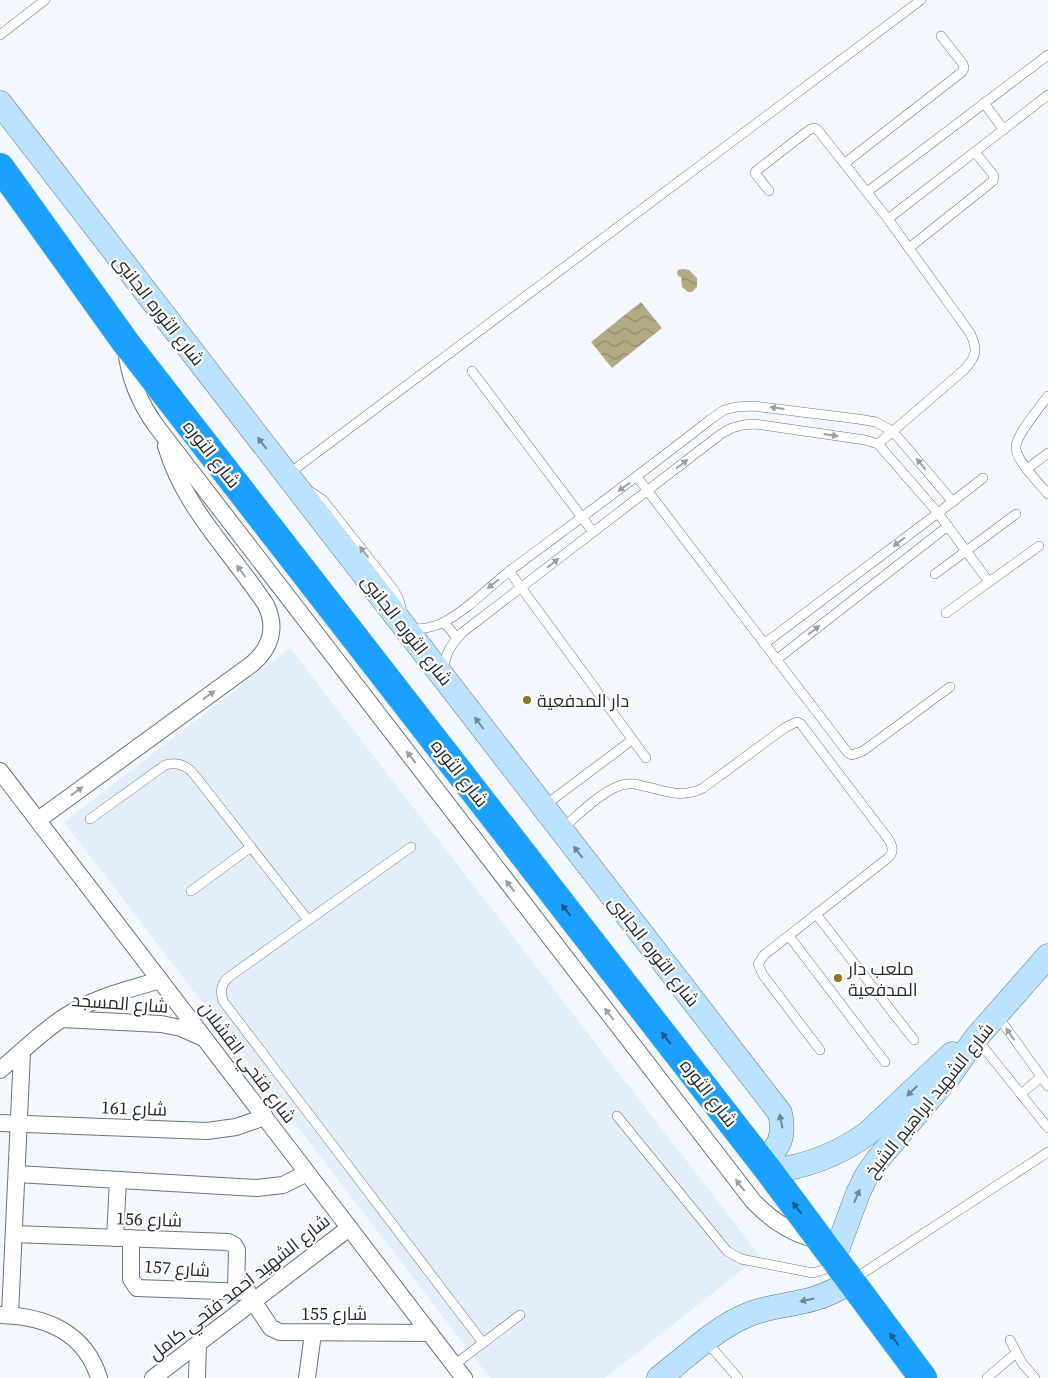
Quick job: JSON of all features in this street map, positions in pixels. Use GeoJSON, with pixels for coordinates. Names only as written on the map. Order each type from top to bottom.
{"type":"FeatureCollection","features":[{"type":"Feature","properties":{"kind":"highway","name":"شارع الثوره"},"geometry":{"type":"LineString","coordinates":[[4,176],[126,343],[766,1167],[923,1378]]}},
{"type":"Feature","properties":{"kind":"street","name":"شارع الثوره الجانبى"},"geometry":{"type":"LineString","coordinates":[[0,103],[780,1113],[783,1127],[780,1141],[766,1167]]}},
{"type":"Feature","properties":{"kind":"street"},"geometry":{"type":"LineString","coordinates":[[126,343],[129,368],[137,392],[151,419],[753,1201],[767,1215],[784,1226],[828,1249]]}},
{"type":"Feature","properties":{"kind":"street"},"geometry":{"type":"LineString","coordinates":[[38,820],[252,664],[266,649],[270,640],[272,622],[266,605],[187,495],[173,467],[162,434]]}},
{"type":"Feature","properties":{"kind":"street","name":"شارع فتحي القشلان"},"geometry":{"type":"LineString","coordinates":[[0,771],[464,1378]]}},
{"type":"Feature","properties":{"kind":"street","name":"شارع الشهيد ابراهيم الشيخ"},"geometry":{"type":"LineString","coordinates":[[828,1249],[879,1158],[949,1076],[976,1038],[1048,956]]}},
{"type":"Feature","properties":{"kind":"street","name":"شارع المسجد"},"geometry":{"type":"LineString","coordinates":[[0,1070],[60,1019],[100,999],[160,980]]}},
{"type":"Feature","properties":{"kind":"street","name":"شارع المسجد"},"geometry":{"type":"LineString","coordinates":[[60,1019],[161,1024],[181,1028],[204,1039]]}},
{"type":"Feature","properties":{"kind":"street"},"geometry":{"type":"LineString","coordinates":[[766,1167],[787,1169],[822,1159],[854,1143],[868,1133],[950,1055],[976,1038]]}},
{"type":"Feature","properties":{"kind":"street"},"geometry":{"type":"LineString","coordinates":[[22,1052],[14,1234],[5,1315],[32,1317],[65,1332],[83,1347],[90,1357],[99,1378]]}},
{"type":"Feature","properties":{"kind":"street","name":"شارع 161"},"geometry":{"type":"LineString","coordinates":[[0,1123],[207,1131],[236,1127],[265,1117]]}},
{"type":"Feature","properties":{"kind":"street"},"geometry":{"type":"LineString","coordinates":[[17,1174],[266,1188],[292,1182],[307,1173]]}},
{"type":"Feature","properties":{"kind":"street"},"geometry":{"type":"LineString","coordinates":[[118,1180],[123,1238]]}},
{"type":"Feature","properties":{"kind":"street","name":"شارع الشهيد احمد فتحي كامل"},"geometry":{"type":"LineString","coordinates":[[153,1378],[349,1228]]}},
{"type":"Feature","properties":{"kind":"street","name":"شارع 156"},"geometry":{"type":"LineString","coordinates":[[14,1234],[232,1243],[237,1250],[236,1292]]}},
{"type":"Feature","properties":{"kind":"street","name":"شارع 157"},"geometry":{"type":"LineString","coordinates":[[123,1238],[132,1283],[137,1288],[236,1292],[259,1297]]}},
{"type":"Feature","properties":{"kind":"street"},"geometry":{"type":"LineString","coordinates":[[659,1378],[706,1341],[748,1314],[811,1300],[851,1281]]}},
{"type":"Feature","properties":{"kind":"street","name":"شارع 155"},"geometry":{"type":"LineString","coordinates":[[259,1297],[271,1328],[275,1331],[312,1333],[430,1333]]}},
{"type":"Feature","properties":{"kind":"street"},"geometry":{"type":"LineString","coordinates":[[307,1378],[312,1333]]}},
{"type":"Feature","properties":{"kind":"street"},"geometry":{"type":"LineString","coordinates":[[197,1378],[198,1344]]}},
{"type":"Feature","properties":{"kind":"lane"},"geometry":{"type":"LineString","coordinates":[[0,36],[45,0]]}},
{"type":"Feature","properties":{"kind":"lane"},"geometry":{"type":"LineString","coordinates":[[291,481],[921,0]]}},
{"type":"Feature","properties":{"kind":"lane"},"geometry":{"type":"LineString","coordinates":[[845,163],[962,72],[963,64],[941,36]]}},
{"type":"Feature","properties":{"kind":"lane"},"geometry":{"type":"LineString","coordinates":[[867,192],[1048,55]]}},
{"type":"Feature","properties":{"kind":"lane"},"geometry":{"type":"LineString","coordinates":[[888,219],[1048,95]]}},
{"type":"Feature","properties":{"kind":"lane"},"geometry":{"type":"LineString","coordinates":[[984,104],[1004,130]]}},
{"type":"Feature","properties":{"kind":"lane"},"geometry":{"type":"LineString","coordinates":[[769,191],[755,172],[810,130],[814,128],[817,130],[888,219],[970,332],[975,344],[975,354],[971,362],[878,444]]}},
{"type":"Feature","properties":{"kind":"lane"},"geometry":{"type":"LineString","coordinates":[[909,248],[993,181],[994,176],[975,152]]}},
{"type":"Feature","properties":{"kind":"lane"},"geometry":{"type":"LineString","coordinates":[[472,371],[594,532]]}},
{"type":"Feature","properties":{"kind":"lane"},"geometry":{"type":"LineString","coordinates":[[1048,396],[1021,435],[1016,446],[1019,459],[1048,494]]}},
{"type":"Feature","properties":{"kind":"lane"},"geometry":{"type":"LineString","coordinates":[[403,626],[424,629],[444,622],[711,419],[724,410],[736,407],[766,407],[876,422],[892,431],[953,502]]}},
{"type":"Feature","properties":{"kind":"lane"},"geometry":{"type":"LineString","coordinates":[[444,677],[444,664],[447,652],[457,638],[721,434],[743,425],[767,425],[865,440],[878,444],[938,513],[989,582]]}},
{"type":"Feature","properties":{"kind":"lane"},"geometry":{"type":"LineString","coordinates":[[1027,469],[1048,453]]}},
{"type":"Feature","properties":{"kind":"lane"},"geometry":{"type":"LineString","coordinates":[[637,477],[844,750],[852,756],[863,751],[950,686]]}},
{"type":"Feature","properties":{"kind":"lane"},"geometry":{"type":"LineString","coordinates":[[764,644],[983,478]]}},
{"type":"Feature","properties":{"kind":"lane"},"geometry":{"type":"LineString","coordinates":[[935,574],[1016,514]]}},
{"type":"Feature","properties":{"kind":"lane"},"geometry":{"type":"LineString","coordinates":[[776,660],[948,526]]}},
{"type":"Feature","properties":{"kind":"lane"},"geometry":{"type":"LineString","coordinates":[[946,613],[1039,546]]}},
{"type":"Feature","properties":{"kind":"lane"},"geometry":{"type":"LineString","coordinates":[[509,571],[646,758]]}},
{"type":"Feature","properties":{"kind":"lane"},"geometry":{"type":"LineString","coordinates":[[444,622],[457,638]]}},
{"type":"Feature","properties":{"kind":"lane"},"geometry":{"type":"LineString","coordinates":[[560,830],[606,792],[623,785],[635,784],[683,795],[694,792],[703,788],[786,727],[796,722],[801,724],[889,840],[893,850],[888,858],[764,955],[758,964],[763,974],[820,1050]]}},
{"type":"Feature","properties":{"kind":"lane"},"geometry":{"type":"LineString","coordinates":[[543,806],[632,740]]}},
{"type":"Feature","properties":{"kind":"lane"},"geometry":{"type":"LineString","coordinates":[[90,819],[165,765],[178,763],[185,765],[308,920]]}},
{"type":"Feature","properties":{"kind":"lane"},"geometry":{"type":"LineString","coordinates":[[190,891],[251,847]]}},
{"type":"Feature","properties":{"kind":"lane"},"geometry":{"type":"LineString","coordinates":[[411,847],[228,977],[221,989],[222,1001],[483,1343]]}},
{"type":"Feature","properties":{"kind":"lane"},"geometry":{"type":"LineString","coordinates":[[816,914],[914,1040]]}},
{"type":"Feature","properties":{"kind":"lane"},"geometry":{"type":"LineString","coordinates":[[789,936],[885,1062]]}},
{"type":"Feature","properties":{"kind":"lane"},"geometry":{"type":"LineString","coordinates":[[997,1015],[1048,1086]]}},
{"type":"Feature","properties":{"kind":"lane"},"geometry":{"type":"LineString","coordinates":[[976,1038],[1048,1128]]}},
{"type":"Feature","properties":{"kind":"lane"},"geometry":{"type":"LineString","coordinates":[[1021,1094],[1042,1077]]}},
{"type":"Feature","properties":{"kind":"lane"},"geometry":{"type":"LineString","coordinates":[[617,1116],[727,1251],[741,1259],[813,1273],[826,1269],[828,1249]]}},
{"type":"Feature","properties":{"kind":"lane"},"geometry":{"type":"LineString","coordinates":[[851,1281],[1048,1152]]}},
{"type":"Feature","properties":{"kind":"lane"},"geometry":{"type":"LineString","coordinates":[[454,1365],[520,1315]]}},
{"type":"Feature","properties":{"kind":"lane"},"geometry":{"type":"LineString","coordinates":[[1010,1340],[1016,1353],[1035,1378]]}},
{"type":"Feature","properties":{"kind":"lane"},"geometry":{"type":"LineString","coordinates":[[706,1341],[738,1378]]}},
{"type":"Feature","properties":{"kind":"lane"},"geometry":{"type":"LineString","coordinates":[[988,1378],[1016,1353]]}},
{"type":"Feature","properties":{"kind":"shaded area"},"geometry":{"type":"Polygon","coordinates":[[[290,648],[760,1256],[605,1378],[490,1378],[64,822],[290,648]]]}},
{"type":"Feature","properties":{"kind":"water"},"geometry":{"type":"Polygon","coordinates":[[[678,270],[689,270],[697,278],[697,287],[692,292],[688,292],[682,287],[681,277],[677,273],[678,270]]]}},
{"type":"Feature","properties":{"kind":"water"},"geometry":{"type":"Polygon","coordinates":[[[641,302],[662,328],[612,368],[591,342],[641,302]]]}},
{"type":"Feature","properties":{"kind":"place","name":"دار المدفعية"},"geometry":{"type":"Point","coordinates":[527,700]}},
{"type":"Feature","properties":{"kind":"place","name":"ملعب دار المدفعية"},"geometry":{"type":"Point","coordinates":[838,978]}}]}
